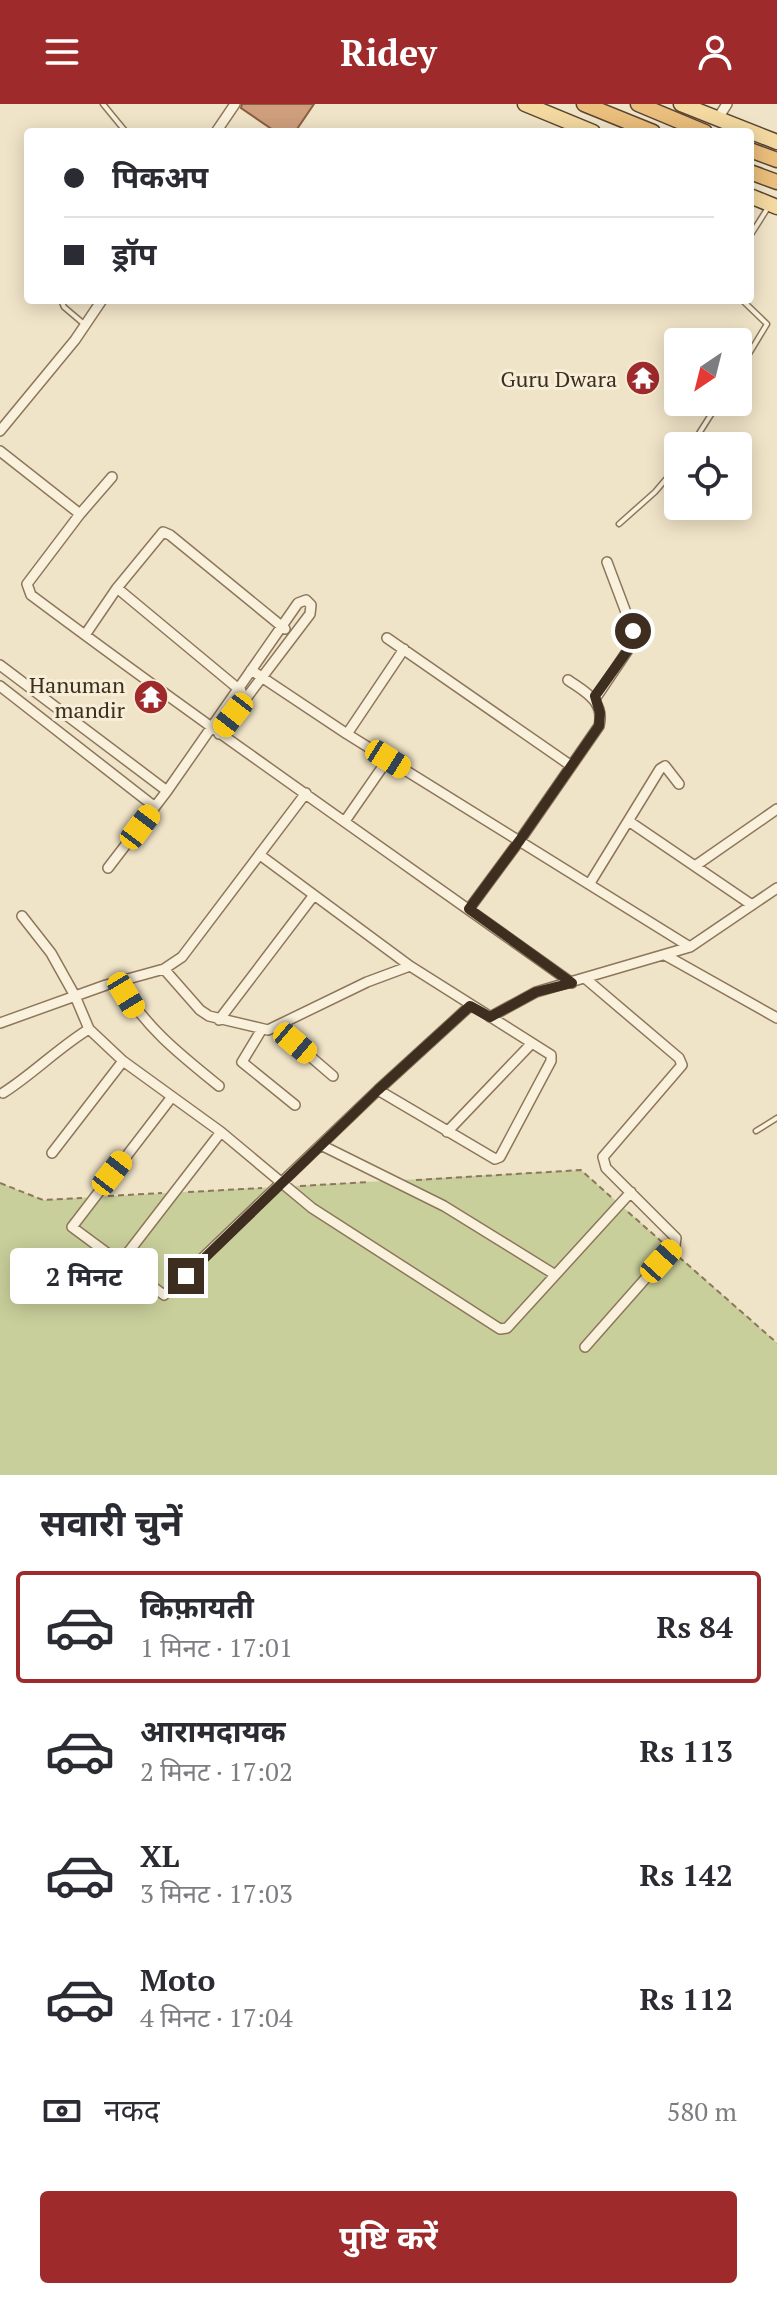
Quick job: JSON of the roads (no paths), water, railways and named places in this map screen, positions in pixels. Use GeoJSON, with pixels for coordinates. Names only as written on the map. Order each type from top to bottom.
{"type":"FeatureCollection","features":[{"type":"Feature","properties":{"kind":"highway"},"geometry":{"type":"LineString","coordinates":[[584,104],[643,128]]}},
{"type":"Feature","properties":{"kind":"highway"},"geometry":{"type":"LineString","coordinates":[[638,104],[695,128]]}},
{"type":"Feature","properties":{"kind":"highway"},"geometry":{"type":"LineString","coordinates":[[754,151],[777,160]]}},
{"type":"Feature","properties":{"kind":"highway"},"geometry":{"type":"LineString","coordinates":[[754,173],[777,182]]}},
{"type":"Feature","properties":{"kind":"main road"},"geometry":{"type":"LineString","coordinates":[[525,104],[583,128]]}},
{"type":"Feature","properties":{"kind":"main road"},"geometry":{"type":"LineString","coordinates":[[681,104],[743,128]]}},
{"type":"Feature","properties":{"kind":"main road"},"geometry":{"type":"LineString","coordinates":[[754,133],[777,142]]}},
{"type":"Feature","properties":{"kind":"main road"},"geometry":{"type":"LineString","coordinates":[[754,197],[775,202]]}},
{"type":"Feature","properties":{"kind":"street"},"geometry":{"type":"LineString","coordinates":[[219,128],[235,104]]}},
{"type":"Feature","properties":{"kind":"street"},"geometry":{"type":"LineString","coordinates":[[718,118],[727,104]]}},
{"type":"Feature","properties":{"kind":"street"},"geometry":{"type":"LineString","coordinates":[[0,431],[32,395],[99,304]]}},
{"type":"Feature","properties":{"kind":"street"},"geometry":{"type":"LineString","coordinates":[[0,451],[80,514]]}},
{"type":"Feature","properties":{"kind":"street"},"geometry":{"type":"LineString","coordinates":[[112,477],[27,584],[31,595],[209,728],[306,793],[572,983]]}},
{"type":"Feature","properties":{"kind":"street"},"geometry":{"type":"LineString","coordinates":[[85,635],[159,535],[167,532],[294,635]]}},
{"type":"Feature","properties":{"kind":"street"},"geometry":{"type":"LineString","coordinates":[[595,699],[633,638],[607,562]]}},
{"type":"Feature","properties":{"kind":"street"},"geometry":{"type":"LineString","coordinates":[[117,588],[248,697]]}},
{"type":"Feature","properties":{"kind":"street"},"geometry":{"type":"LineString","coordinates":[[108,868],[167,791],[298,603],[306,600],[312,610],[219,734]]}},
{"type":"Feature","properties":{"kind":"street"},"geometry":{"type":"LineString","coordinates":[[387,638],[570,765]]}},
{"type":"Feature","properties":{"kind":"street"},"geometry":{"type":"LineString","coordinates":[[347,734],[404,649]]}},
{"type":"Feature","properties":{"kind":"street"},"geometry":{"type":"LineString","coordinates":[[0,665],[167,791]]}},
{"type":"Feature","properties":{"kind":"street"},"geometry":{"type":"LineString","coordinates":[[251,670],[347,734],[690,947]]}},
{"type":"Feature","properties":{"kind":"street"},"geometry":{"type":"LineString","coordinates":[[469,909],[599,726],[600,713],[595,699],[568,680]]}},
{"type":"Feature","properties":{"kind":"street"},"geometry":{"type":"LineString","coordinates":[[0,686],[155,807]]}},
{"type":"Feature","properties":{"kind":"street"},"geometry":{"type":"LineString","coordinates":[[345,821],[388,759]]}},
{"type":"Feature","properties":{"kind":"street"},"geometry":{"type":"LineString","coordinates":[[590,883],[662,766],[679,784]]}},
{"type":"Feature","properties":{"kind":"street"},"geometry":{"type":"LineString","coordinates":[[0,1023],[118,981],[164,969],[182,957],[306,793]]}},
{"type":"Feature","properties":{"kind":"street"},"geometry":{"type":"LineString","coordinates":[[695,866],[777,809]]}},
{"type":"Feature","properties":{"kind":"street"},"geometry":{"type":"LineString","coordinates":[[630,822],[752,905]]}},
{"type":"Feature","properties":{"kind":"street"},"geometry":{"type":"LineString","coordinates":[[260,855],[410,966],[551,1055],[551,1061],[500,1157],[491,1158],[378,1090]]}},
{"type":"Feature","properties":{"kind":"street"},"geometry":{"type":"LineString","coordinates":[[490,1017],[536,992],[690,947],[777,888]]}},
{"type":"Feature","properties":{"kind":"street"},"geometry":{"type":"LineString","coordinates":[[219,1020],[314,895]]}},
{"type":"Feature","properties":{"kind":"street"},"geometry":{"type":"LineString","coordinates":[[22,916],[51,953],[89,1029],[123,1061],[221,1132],[312,1208],[500,1329],[507,1328],[631,1192]]}},
{"type":"Feature","properties":{"kind":"street"},"geometry":{"type":"LineString","coordinates":[[665,955],[777,1018]]}},
{"type":"Feature","properties":{"kind":"street"},"geometry":{"type":"LineString","coordinates":[[164,969],[200,1010],[219,1020],[262,1029],[276,1027],[367,982],[410,966]]}},
{"type":"Feature","properties":{"kind":"street"},"geometry":{"type":"LineString","coordinates":[[585,1347],[677,1241],[606,1168],[603,1157],[680,1070],[682,1062],[586,979]]}},
{"type":"Feature","properties":{"kind":"street"},"geometry":{"type":"LineString","coordinates":[[118,981],[134,1009],[164,1041],[219,1086]]}},
{"type":"Feature","properties":{"kind":"street"},"geometry":{"type":"LineString","coordinates":[[171,1098],[73,1223],[75,1232],[161,1295],[167,1295],[378,1090],[470,1006]]}},
{"type":"Feature","properties":{"kind":"street"},"geometry":{"type":"LineString","coordinates":[[276,1027],[333,1076]]}},
{"type":"Feature","properties":{"kind":"street"},"geometry":{"type":"LineString","coordinates":[[3,1093],[89,1029]]}},
{"type":"Feature","properties":{"kind":"street"},"geometry":{"type":"LineString","coordinates":[[262,1029],[242,1062],[295,1105]]}},
{"type":"Feature","properties":{"kind":"street"},"geometry":{"type":"LineString","coordinates":[[447,1132],[532,1043]]}},
{"type":"Feature","properties":{"kind":"street"},"geometry":{"type":"LineString","coordinates":[[52,1153],[123,1061]]}},
{"type":"Feature","properties":{"kind":"street"},"geometry":{"type":"LineString","coordinates":[[120,1263],[221,1132]]}},
{"type":"Feature","properties":{"kind":"street"},"geometry":{"type":"LineString","coordinates":[[321,1145],[444,1206],[554,1274]]}},
{"type":"Feature","properties":{"kind":"lane"},"geometry":{"type":"LineString","coordinates":[[103,104],[123,128]]}},
{"type":"Feature","properties":{"kind":"lane"},"geometry":{"type":"LineString","coordinates":[[754,231],[775,202]]}},
{"type":"Feature","properties":{"kind":"lane"},"geometry":{"type":"LineString","coordinates":[[63,304],[85,325]]}},
{"type":"Feature","properties":{"kind":"lane"},"geometry":{"type":"LineString","coordinates":[[746,304],[767,324],[752,349]]}},
{"type":"Feature","properties":{"kind":"lane"},"geometry":{"type":"LineString","coordinates":[[619,524],[664,481]]}},
{"type":"Feature","properties":{"kind":"lane"},"geometry":{"type":"LineString","coordinates":[[756,1131],[777,1118]]}},
{"type":"Feature","properties":{"kind":"place","name":"Guru Dwara"},"geometry":{"type":"Point","coordinates":[643,378]}},
{"type":"Feature","properties":{"kind":"place","name":"Hanuman mandir"},"geometry":{"type":"Point","coordinates":[151,697]}}]}
